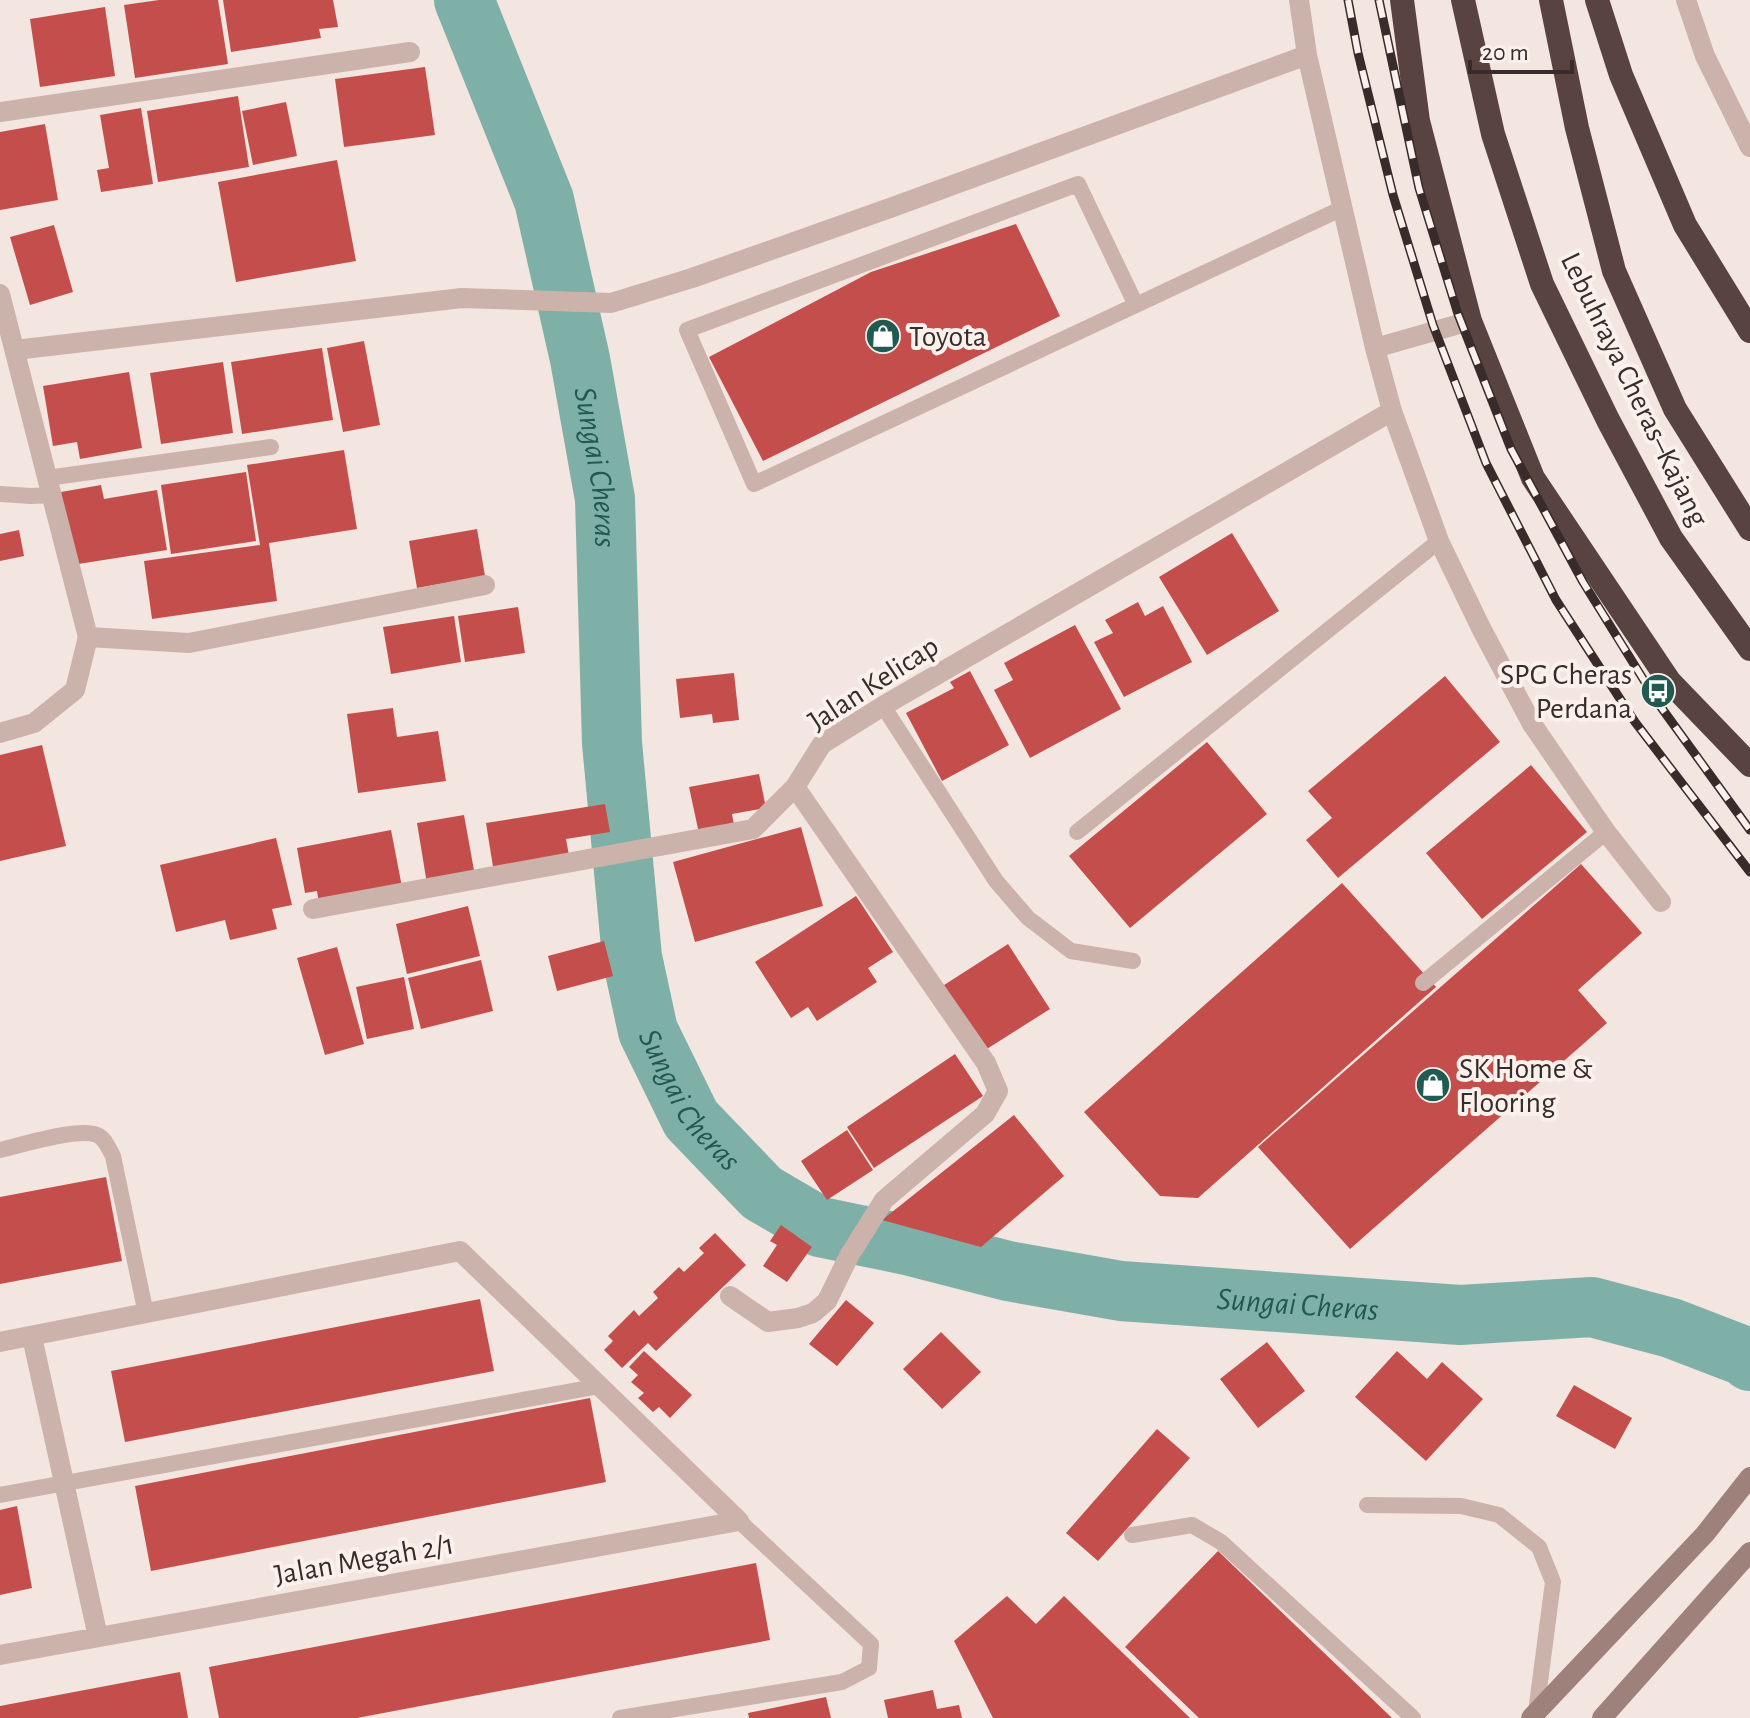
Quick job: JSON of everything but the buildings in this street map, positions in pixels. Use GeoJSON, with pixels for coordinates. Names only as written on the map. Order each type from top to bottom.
{"type":"FeatureCollection","features":[{"type":"Feature","properties":{"kind":"highway"},"geometry":{"type":"LineString","coordinates":[[1402,0],[1418,121],[1470,321],[1533,478],[1669,681],[1750,765]]}},
{"type":"Feature","properties":{"kind":"highway","name":"Lebuhraya Cheras–Kajang"},"geometry":{"type":"LineString","coordinates":[[1463,0],[1493,134],[1542,284],[1608,420],[1671,538],[1750,649]]}},
{"type":"Feature","properties":{"kind":"highway","name":"Lebuhraya Cheras–Kajang"},"geometry":{"type":"LineString","coordinates":[[1551,0],[1577,128],[1614,271],[1675,409],[1750,529]]}},
{"type":"Feature","properties":{"kind":"highway"},"geometry":{"type":"LineString","coordinates":[[1597,0],[1621,75],[1685,225],[1750,331]]}},
{"type":"Feature","properties":{"kind":"main road"},"geometry":{"type":"LineString","coordinates":[[1533,1715],[1705,1534],[1750,1477]]}},
{"type":"Feature","properties":{"kind":"main road"},"geometry":{"type":"LineString","coordinates":[[1602,1718],[1750,1552]]}},
{"type":"Feature","properties":{"kind":"street"},"geometry":{"type":"LineString","coordinates":[[1299,0],[1307,55],[1375,348],[1392,411],[1439,541],[1532,724],[1606,832],[1661,902]]}},
{"type":"Feature","properties":{"kind":"street"},"geometry":{"type":"LineString","coordinates":[[1686,0],[1705,56],[1750,147]]}},
{"type":"Feature","properties":{"kind":"street"},"geometry":{"type":"LineString","coordinates":[[0,112],[410,52]]}},
{"type":"Feature","properties":{"kind":"street"},"geometry":{"type":"LineString","coordinates":[[15,350],[462,298],[611,303],[876,213],[1307,55]]}},
{"type":"Feature","properties":{"kind":"street"},"geometry":{"type":"LineString","coordinates":[[0,294],[88,637],[75,690],[34,723],[0,733]]}},
{"type":"Feature","properties":{"kind":"street"},"geometry":{"type":"LineString","coordinates":[[1375,348],[1470,321]]}},
{"type":"Feature","properties":{"kind":"street","name":"Jalan Kelicap"},"geometry":{"type":"LineString","coordinates":[[313,909],[753,829],[795,787],[822,744],[1392,411]]}},
{"type":"Feature","properties":{"kind":"street"},"geometry":{"type":"LineString","coordinates":[[88,637],[189,643],[485,585]]}},
{"type":"Feature","properties":{"kind":"street"},"geometry":{"type":"LineString","coordinates":[[730,1296],[768,1322],[813,1313],[827,1301],[849,1256],[884,1200],[985,1114],[998,1091],[986,1063],[795,787]]}},
{"type":"Feature","properties":{"kind":"street"},"geometry":{"type":"LineString","coordinates":[[0,1342],[460,1251],[739,1521]]}},
{"type":"Feature","properties":{"kind":"street"},"geometry":{"type":"LineString","coordinates":[[32,1337],[98,1637]]}},
{"type":"Feature","properties":{"kind":"street","name":"Jalan Megah 2/1"},"geometry":{"type":"LineString","coordinates":[[0,1655],[739,1521]]}},
{"type":"Feature","properties":{"kind":"lane"},"geometry":{"type":"LineString","coordinates":[[1136,305],[1078,184],[687,330],[754,484],[1136,305],[1343,208]]}},
{"type":"Feature","properties":{"kind":"lane"},"geometry":{"type":"LineString","coordinates":[[0,494],[31,496],[50,487],[271,447]]}},
{"type":"Feature","properties":{"kind":"lane"},"geometry":{"type":"LineString","coordinates":[[1077,832],[1439,541]]}},
{"type":"Feature","properties":{"kind":"lane"},"geometry":{"type":"LineString","coordinates":[[883,706],[996,881],[1028,918],[1071,951],[1133,961]]}},
{"type":"Feature","properties":{"kind":"lane"},"geometry":{"type":"LineString","coordinates":[[1423,983],[1606,832]]}},
{"type":"Feature","properties":{"kind":"lane"},"geometry":{"type":"LineString","coordinates":[[0,1150],[58,1136],[99,1135],[113,1156],[146,1314]]}},
{"type":"Feature","properties":{"kind":"lane"},"geometry":{"type":"LineString","coordinates":[[0,1495],[600,1386]]}},
{"type":"Feature","properties":{"kind":"lane"},"geometry":{"type":"LineString","coordinates":[[1367,1505],[1461,1506],[1499,1515],[1539,1547],[1553,1582],[1533,1715]]}},
{"type":"Feature","properties":{"kind":"lane"},"geometry":{"type":"LineString","coordinates":[[620,1718],[842,1682],[869,1668],[871,1644],[739,1521]]}},
{"type":"Feature","properties":{"kind":"lane"},"geometry":{"type":"LineString","coordinates":[[1132,1535],[1192,1525],[1221,1542],[1413,1718]]}},
{"type":"Feature","properties":{"kind":"waterway","name":"Sungai Cheras"},"geometry":{"type":"LineString","coordinates":[[464,0],[544,200],[580,359],[605,499],[612,743],[632,957],[648,1031],[691,1119],[762,1193],[820,1227],[1008,1271],[1121,1291],[1460,1315],[1592,1307],[1671,1328],[1750,1361]]}},
{"type":"Feature","properties":{"kind":"railway"},"geometry":{"type":"LineString","coordinates":[[1348,0],[1393,195],[1433,325],[1486,463],[1556,600],[1635,722],[1750,872]]}},
{"type":"Feature","properties":{"kind":"railway"},"geometry":{"type":"LineString","coordinates":[[1379,0],[1419,188],[1458,314],[1511,449],[1583,582],[1658,703],[1750,830]]}},
{"type":"Feature","properties":{"kind":"place","name":"Toyota"},"geometry":{"type":"Point","coordinates":[883,336]}},
{"type":"Feature","properties":{"kind":"place","name":"SPG Cheras Perdana"},"geometry":{"type":"Point","coordinates":[1658,691]}},
{"type":"Feature","properties":{"kind":"place","name":"SK Home & Flooring"},"geometry":{"type":"Point","coordinates":[1433,1085]}}]}
